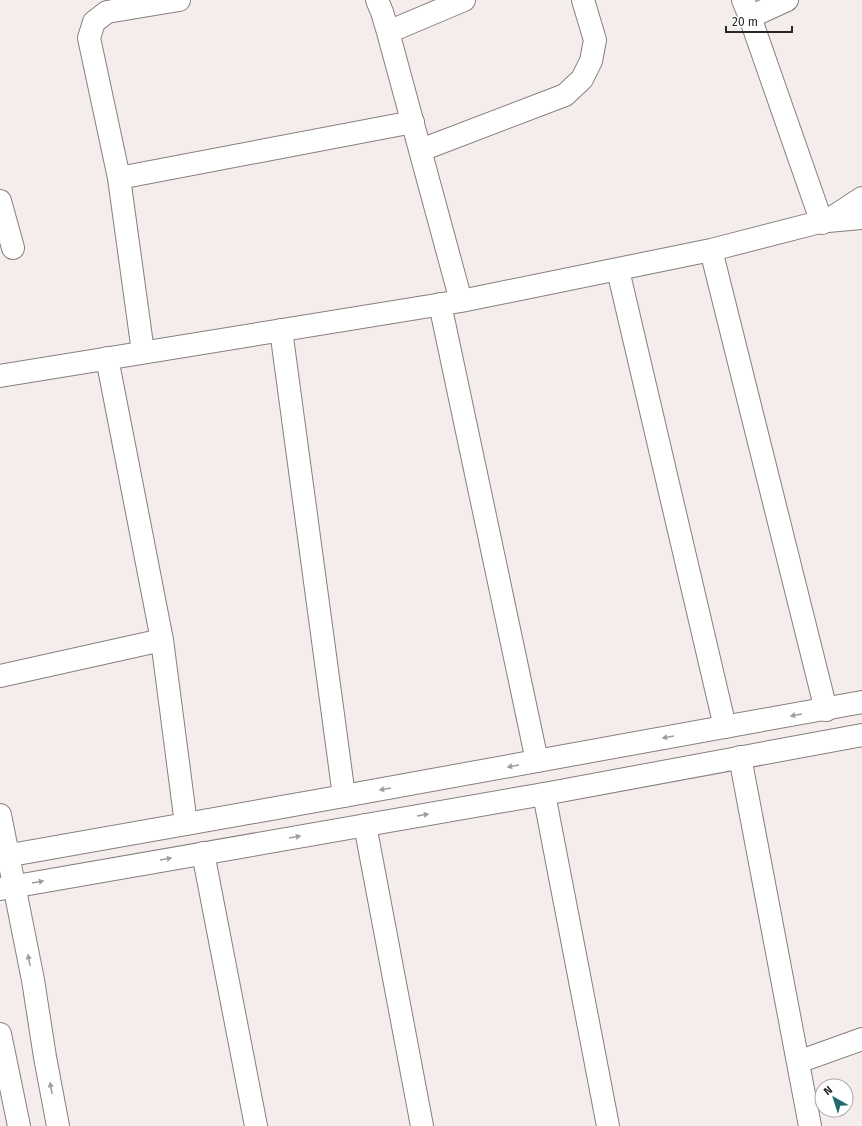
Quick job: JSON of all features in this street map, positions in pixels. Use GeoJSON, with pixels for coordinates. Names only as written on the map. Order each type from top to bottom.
{"type":"FeatureCollection","features":[{"type":"Feature","properties":{"kind":"street"},"geometry":{"type":"LineString","coordinates":[[143,352],[120,178],[89,38],[94,22],[107,12],[179,0]]}},
{"type":"Feature","properties":{"kind":"street"},"geometry":{"type":"LineString","coordinates":[[377,0],[388,32],[421,150],[461,301]]}},
{"type":"Feature","properties":{"kind":"street"},"geometry":{"type":"LineString","coordinates":[[388,32],[464,0]]}},
{"type":"Feature","properties":{"kind":"street"},"geometry":{"type":"LineString","coordinates":[[421,150],[565,95],[582,79],[591,61],[595,40],[584,0]]}},
{"type":"Feature","properties":{"kind":"street"},"geometry":{"type":"LineString","coordinates":[[787,0],[747,8],[825,222]]}},
{"type":"Feature","properties":{"kind":"street"},"geometry":{"type":"LineString","coordinates":[[120,178],[413,122]]}},
{"type":"Feature","properties":{"kind":"street"},"geometry":{"type":"LineString","coordinates":[[825,222],[862,198]]}},
{"type":"Feature","properties":{"kind":"street"},"geometry":{"type":"LineString","coordinates":[[0,201],[13,248]]}},
{"type":"Feature","properties":{"kind":"street"},"geometry":{"type":"LineString","coordinates":[[0,376],[461,301],[711,250],[825,222],[862,211]]}},
{"type":"Feature","properties":{"kind":"street"},"geometry":{"type":"LineString","coordinates":[[825,222],[862,218]]}},
{"type":"Feature","properties":{"kind":"street"},"geometry":{"type":"LineString","coordinates":[[711,250],[826,710]]}},
{"type":"Feature","properties":{"kind":"street"},"geometry":{"type":"LineString","coordinates":[[618,270],[725,727]]}},
{"type":"Feature","properties":{"kind":"street"},"geometry":{"type":"LineString","coordinates":[[440,304],[538,761]]}},
{"type":"Feature","properties":{"kind":"street"},"geometry":{"type":"LineString","coordinates":[[281,330],[344,796]]}},
{"type":"Feature","properties":{"kind":"street"},"geometry":{"type":"LineString","coordinates":[[107,358],[162,640],[186,824]]}},
{"type":"Feature","properties":{"kind":"street"},"geometry":{"type":"LineString","coordinates":[[0,676],[162,640]]}},
{"type":"Feature","properties":{"kind":"street"},"geometry":{"type":"LineString","coordinates":[[4,856],[826,710],[862,702]]}},
{"type":"Feature","properties":{"kind":"street"},"geometry":{"type":"LineString","coordinates":[[7,887],[544,794],[862,735]]}},
{"type":"Feature","properties":{"kind":"street"},"geometry":{"type":"LineString","coordinates":[[740,757],[810,1126]]}},
{"type":"Feature","properties":{"kind":"street"},"geometry":{"type":"LineString","coordinates":[[544,794],[608,1126]]}},
{"type":"Feature","properties":{"kind":"street"},"geometry":{"type":"LineString","coordinates":[[0,815],[7,887],[33,980],[58,1126]]}},
{"type":"Feature","properties":{"kind":"street"},"geometry":{"type":"LineString","coordinates":[[365,825],[422,1126]]}},
{"type":"Feature","properties":{"kind":"street"},"geometry":{"type":"LineString","coordinates":[[203,853],[256,1126]]}},
{"type":"Feature","properties":{"kind":"street"},"geometry":{"type":"LineString","coordinates":[[798,1062],[862,1039]]}},
{"type":"Feature","properties":{"kind":"street"},"geometry":{"type":"LineString","coordinates":[[1,1044],[19,1126]]}}]}
